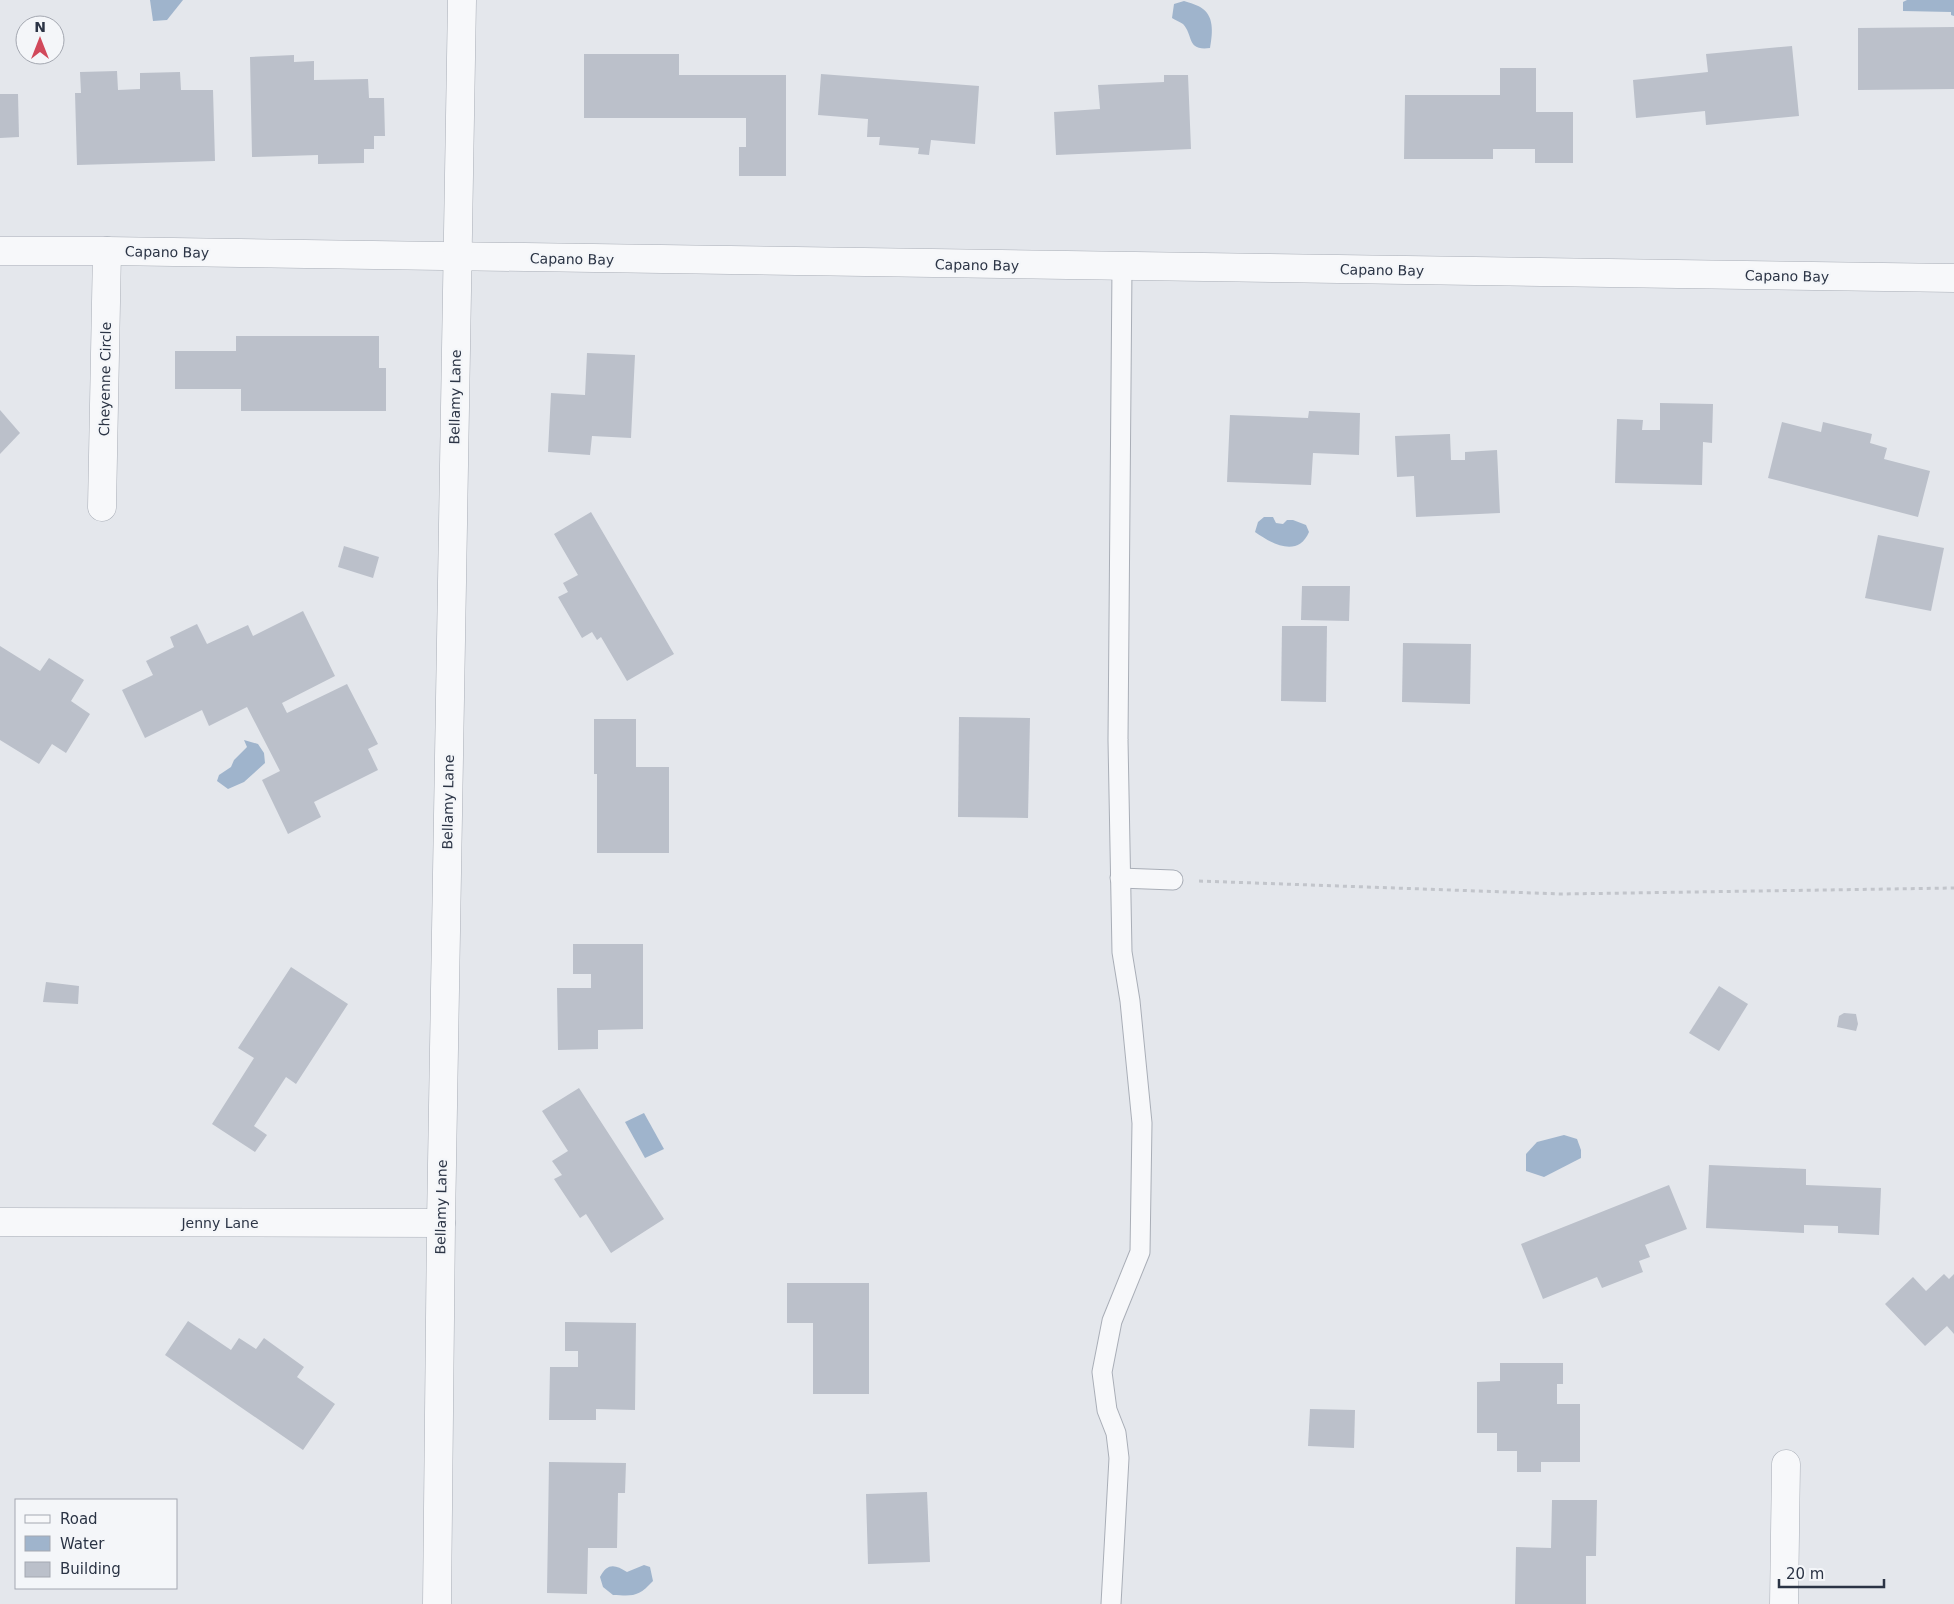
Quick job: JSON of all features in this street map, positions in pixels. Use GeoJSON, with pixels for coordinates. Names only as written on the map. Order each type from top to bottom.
{"type":"FeatureCollection","features":[{"type":"Feature","properties":{"kind":"street","name":"Bellamy Lane"},"geometry":{"type":"LineString","coordinates":[[437,1604],[441,1223],[462,0]]}},
{"type":"Feature","properties":{"kind":"street","name":"Capano Bay"},"geometry":{"type":"LineString","coordinates":[[0,251],[1954,278]]}},
{"type":"Feature","properties":{"kind":"street","name":"Cheyenne Circle"},"geometry":{"type":"LineString","coordinates":[[102,508],[108,251]]}},
{"type":"Feature","properties":{"kind":"street","name":"Jenny Lane"},"geometry":{"type":"LineString","coordinates":[[0,1222],[441,1223]]}},
{"type":"Feature","properties":{"kind":"street"},"geometry":{"type":"LineString","coordinates":[[1784,1604],[1786,1464]]}},
{"type":"Feature","properties":{"kind":"lane"},"geometry":{"type":"LineString","coordinates":[[1111,1604],[1119,1458],[1116,1434],[1107,1410],[1102,1372],[1112,1322],[1140,1252],[1142,1123],[1130,1001],[1122,952],[1120,878],[1118,740],[1122,267]]}},
{"type":"Feature","properties":{"kind":"lane"},"geometry":{"type":"LineString","coordinates":[[1120,878],[1173,880]]}},
{"type":"Feature","properties":{"kind":"path"},"geometry":{"type":"LineString","coordinates":[[1173,880],[1562,894],[1954,888]]}},
{"type":"Feature","properties":{"kind":"water"},"geometry":{"type":"Polygon","coordinates":[[[150,0],[183,0],[167,20],[153,21],[150,0]]]}},
{"type":"Feature","properties":{"kind":"water"},"geometry":{"type":"Polygon","coordinates":[[[1907,0],[1954,0],[1954,16],[1951,15],[1951,12],[1903,11],[1903,2],[1907,0]]]}},
{"type":"Feature","properties":{"kind":"water"},"geometry":{"type":"Polygon","coordinates":[[[1184,1],[1194,4],[1207,13],[1212,27],[1210,48],[1194,45],[1183,24],[1172,18],[1174,4],[1184,1]]]}},
{"type":"Feature","properties":{"kind":"water"},"geometry":{"type":"Polygon","coordinates":[[[1264,517],[1273,517],[1276,523],[1283,524],[1287,520],[1293,520],[1306,525],[1309,532],[1298,545],[1292,547],[1277,544],[1255,532],[1258,522],[1264,517]]]}},
{"type":"Feature","properties":{"kind":"water"},"geometry":{"type":"Polygon","coordinates":[[[244,740],[258,744],[264,753],[265,763],[244,782],[228,789],[217,781],[219,775],[231,767],[234,760],[247,747],[244,740]]]}},
{"type":"Feature","properties":{"kind":"water"},"geometry":{"type":"Polygon","coordinates":[[[644,1113],[664,1149],[645,1158],[625,1122],[644,1113]]]}},
{"type":"Feature","properties":{"kind":"water"},"geometry":{"type":"Polygon","coordinates":[[[1564,1135],[1577,1139],[1581,1150],[1581,1158],[1544,1177],[1526,1171],[1526,1154],[1537,1142],[1564,1135]]]}},
{"type":"Feature","properties":{"kind":"water"},"geometry":{"type":"Polygon","coordinates":[[[644,1565],[650,1567],[653,1581],[639,1593],[613,1595],[603,1587],[600,1577],[608,1567],[619,1567],[627,1572],[644,1565]]]}},
{"type":"Feature","properties":{"kind":"building"},"geometry":{"type":"Polygon","coordinates":[[[1954,27],[1954,89],[1858,90],[1858,28],[1954,27]]]}},
{"type":"Feature","properties":{"kind":"building"},"geometry":{"type":"Polygon","coordinates":[[[1792,46],[1799,116],[1706,125],[1705,111],[1636,118],[1633,80],[1708,72],[1706,54],[1792,46]]]}},
{"type":"Feature","properties":{"kind":"building"},"geometry":{"type":"Polygon","coordinates":[[[584,54],[679,54],[679,75],[786,75],[786,176],[739,176],[739,147],[746,147],[746,118],[584,118],[584,54]]]}},
{"type":"Feature","properties":{"kind":"building"},"geometry":{"type":"Polygon","coordinates":[[[294,55],[294,62],[314,61],[314,80],[368,79],[369,98],[384,98],[385,136],[374,136],[374,149],[364,149],[364,163],[318,164],[318,155],[252,157],[250,57],[294,55]]]}},
{"type":"Feature","properties":{"kind":"building"},"geometry":{"type":"Polygon","coordinates":[[[1500,68],[1536,68],[1536,112],[1573,112],[1573,163],[1535,163],[1535,149],[1493,149],[1493,159],[1404,159],[1405,95],[1500,95],[1500,68]]]}},
{"type":"Feature","properties":{"kind":"building"},"geometry":{"type":"Polygon","coordinates":[[[117,71],[118,90],[140,89],[140,73],[180,72],[181,90],[213,90],[215,161],[77,165],[75,93],[81,93],[80,72],[117,71]]]}},
{"type":"Feature","properties":{"kind":"building"},"geometry":{"type":"Polygon","coordinates":[[[821,74],[979,86],[975,144],[931,140],[929,155],[918,154],[919,148],[879,145],[880,137],[867,137],[868,119],[818,115],[821,74]]]}},
{"type":"Feature","properties":{"kind":"building"},"geometry":{"type":"Polygon","coordinates":[[[1164,75],[1188,75],[1191,149],[1056,155],[1054,112],[1100,109],[1098,85],[1164,82],[1164,75]]]}},
{"type":"Feature","properties":{"kind":"building"},"geometry":{"type":"Polygon","coordinates":[[[0,94],[18,94],[19,137],[0,138],[0,94]]]}},
{"type":"Feature","properties":{"kind":"building"},"geometry":{"type":"Polygon","coordinates":[[[236,336],[379,336],[379,368],[386,368],[386,411],[241,411],[241,389],[175,389],[175,351],[236,351],[236,336]]]}},
{"type":"Feature","properties":{"kind":"building"},"geometry":{"type":"Polygon","coordinates":[[[587,353],[635,355],[631,438],[592,436],[590,455],[548,452],[551,393],[585,395],[587,353]]]}},
{"type":"Feature","properties":{"kind":"building"},"geometry":{"type":"Polygon","coordinates":[[[1660,403],[1713,404],[1712,443],[1703,442],[1702,485],[1615,483],[1617,419],[1643,420],[1642,430],[1660,430],[1660,403]]]}},
{"type":"Feature","properties":{"kind":"building"},"geometry":{"type":"Polygon","coordinates":[[[0,410],[20,433],[0,454],[0,410]]]}},
{"type":"Feature","properties":{"kind":"building"},"geometry":{"type":"Polygon","coordinates":[[[1309,411],[1360,413],[1359,455],[1313,453],[1311,485],[1227,482],[1230,415],[1308,418],[1309,411]]]}},
{"type":"Feature","properties":{"kind":"building"},"geometry":{"type":"Polygon","coordinates":[[[1782,422],[1821,432],[1823,422],[1872,434],[1870,443],[1887,448],[1884,459],[1930,471],[1918,517],[1768,478],[1782,422]]]}},
{"type":"Feature","properties":{"kind":"building"},"geometry":{"type":"Polygon","coordinates":[[[1450,434],[1451,460],[1465,460],[1465,452],[1497,450],[1500,513],[1416,517],[1414,476],[1397,477],[1395,436],[1450,434]]]}},
{"type":"Feature","properties":{"kind":"building"},"geometry":{"type":"Polygon","coordinates":[[[591,512],[674,654],[627,681],[601,637],[597,640],[592,632],[582,638],[558,597],[568,592],[563,583],[578,575],[554,534],[591,512]]]}},
{"type":"Feature","properties":{"kind":"building"},"geometry":{"type":"Polygon","coordinates":[[[1878,535],[1944,548],[1931,611],[1865,598],[1878,535]]]}},
{"type":"Feature","properties":{"kind":"building"},"geometry":{"type":"Polygon","coordinates":[[[344,546],[379,557],[373,578],[338,567],[344,546]]]}},
{"type":"Feature","properties":{"kind":"building"},"geometry":{"type":"Polygon","coordinates":[[[1302,586],[1350,586],[1349,621],[1301,620],[1302,586]]]}},
{"type":"Feature","properties":{"kind":"building"},"geometry":{"type":"Polygon","coordinates":[[[303,611],[335,676],[282,703],[287,713],[347,684],[378,744],[368,749],[378,770],[314,802],[321,817],[288,834],[262,780],[280,771],[247,707],[209,726],[202,710],[145,738],[122,690],[153,675],[146,661],[174,647],[170,637],[197,624],[207,644],[248,625],[253,636],[303,611]]]}},
{"type":"Feature","properties":{"kind":"building"},"geometry":{"type":"Polygon","coordinates":[[[1282,626],[1327,626],[1326,702],[1281,701],[1282,626]]]}},
{"type":"Feature","properties":{"kind":"building"},"geometry":{"type":"Polygon","coordinates":[[[1403,643],[1471,644],[1470,704],[1402,702],[1403,643]]]}},
{"type":"Feature","properties":{"kind":"building"},"geometry":{"type":"Polygon","coordinates":[[[0,646],[40,671],[49,658],[84,680],[71,701],[90,714],[66,753],[52,744],[39,764],[0,740],[0,646]]]}},
{"type":"Feature","properties":{"kind":"building"},"geometry":{"type":"Polygon","coordinates":[[[959,717],[1030,718],[1028,818],[958,817],[959,717]]]}},
{"type":"Feature","properties":{"kind":"building"},"geometry":{"type":"Polygon","coordinates":[[[594,719],[636,719],[636,767],[669,767],[669,853],[597,853],[597,774],[594,774],[594,719]]]}},
{"type":"Feature","properties":{"kind":"building"},"geometry":{"type":"Polygon","coordinates":[[[573,944],[643,944],[643,1029],[598,1030],[598,1049],[558,1050],[557,988],[591,988],[591,974],[573,974],[573,944]]]}},
{"type":"Feature","properties":{"kind":"building"},"geometry":{"type":"Polygon","coordinates":[[[291,967],[348,1004],[296,1084],[286,1077],[254,1126],[267,1135],[255,1152],[212,1124],[254,1058],[238,1048],[291,967]]]}},
{"type":"Feature","properties":{"kind":"building"},"geometry":{"type":"Polygon","coordinates":[[[46,982],[79,986],[78,1004],[43,1002],[46,982]]]}},
{"type":"Feature","properties":{"kind":"building"},"geometry":{"type":"Polygon","coordinates":[[[1719,986],[1748,1004],[1719,1051],[1689,1033],[1719,986]]]}},
{"type":"Feature","properties":{"kind":"building"},"geometry":{"type":"Polygon","coordinates":[[[1844,1013],[1856,1014],[1858,1024],[1856,1031],[1837,1027],[1839,1016],[1844,1013]]]}},
{"type":"Feature","properties":{"kind":"building"},"geometry":{"type":"Polygon","coordinates":[[[579,1088],[664,1219],[611,1253],[586,1214],[580,1218],[554,1179],[562,1175],[552,1161],[568,1151],[542,1111],[579,1088]]]}},
{"type":"Feature","properties":{"kind":"building"},"geometry":{"type":"Polygon","coordinates":[[[1709,1165],[1806,1169],[1806,1185],[1881,1188],[1879,1235],[1838,1233],[1838,1226],[1804,1225],[1804,1233],[1706,1228],[1709,1165]]]}},
{"type":"Feature","properties":{"kind":"building"},"geometry":{"type":"Polygon","coordinates":[[[1669,1185],[1687,1229],[1645,1245],[1650,1257],[1639,1261],[1643,1272],[1602,1288],[1597,1277],[1543,1299],[1521,1244],[1669,1185]]]}},
{"type":"Feature","properties":{"kind":"building"},"geometry":{"type":"Polygon","coordinates":[[[1944,1274],[1949,1279],[1954,1274],[1954,1334],[1947,1326],[1925,1346],[1885,1304],[1913,1277],[1926,1291],[1944,1274]]]}},
{"type":"Feature","properties":{"kind":"building"},"geometry":{"type":"Polygon","coordinates":[[[787,1283],[869,1283],[869,1394],[813,1394],[813,1323],[787,1323],[787,1283]]]}},
{"type":"Feature","properties":{"kind":"building"},"geometry":{"type":"Polygon","coordinates":[[[188,1321],[231,1350],[239,1338],[256,1349],[264,1338],[304,1367],[297,1377],[335,1404],[303,1450],[165,1355],[188,1321]]]}},
{"type":"Feature","properties":{"kind":"building"},"geometry":{"type":"Polygon","coordinates":[[[565,1322],[636,1323],[635,1410],[596,1409],[596,1420],[549,1420],[550,1367],[578,1367],[578,1351],[565,1351],[565,1322]]]}},
{"type":"Feature","properties":{"kind":"building"},"geometry":{"type":"Polygon","coordinates":[[[1500,1363],[1563,1363],[1563,1384],[1557,1384],[1557,1404],[1580,1404],[1580,1462],[1541,1462],[1541,1472],[1517,1472],[1517,1451],[1497,1451],[1497,1433],[1477,1433],[1477,1382],[1500,1381],[1500,1363]]]}},
{"type":"Feature","properties":{"kind":"building"},"geometry":{"type":"Polygon","coordinates":[[[1310,1409],[1355,1410],[1354,1448],[1308,1446],[1310,1409]]]}},
{"type":"Feature","properties":{"kind":"building"},"geometry":{"type":"Polygon","coordinates":[[[549,1462],[626,1463],[625,1493],[618,1493],[617,1548],[588,1548],[587,1594],[547,1593],[549,1462]]]}},
{"type":"Feature","properties":{"kind":"building"},"geometry":{"type":"Polygon","coordinates":[[[927,1492],[930,1562],[868,1564],[866,1494],[927,1492]]]}},
{"type":"Feature","properties":{"kind":"building"},"geometry":{"type":"Polygon","coordinates":[[[1552,1500],[1597,1500],[1596,1556],[1586,1556],[1586,1604],[1515,1604],[1516,1547],[1551,1548],[1552,1500]]]}}]}
